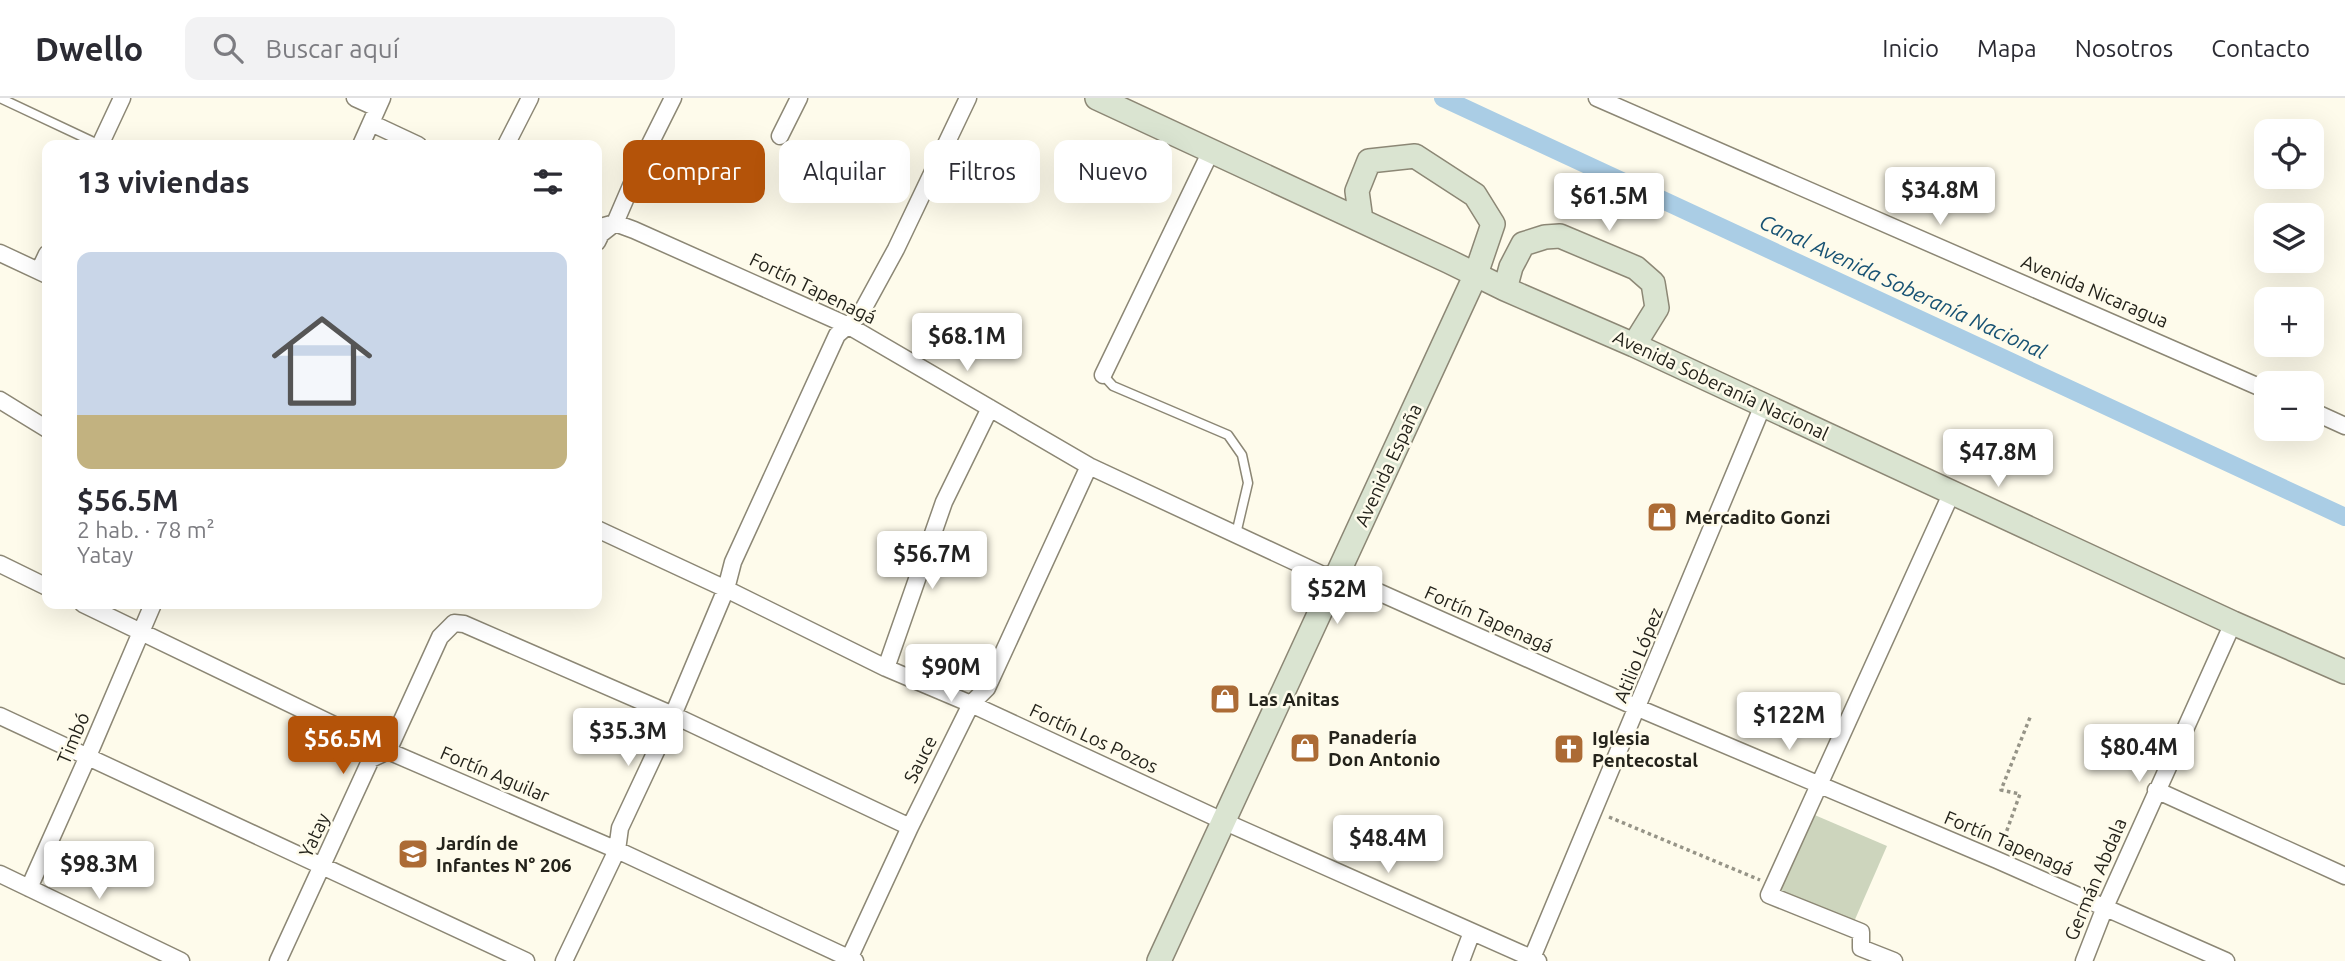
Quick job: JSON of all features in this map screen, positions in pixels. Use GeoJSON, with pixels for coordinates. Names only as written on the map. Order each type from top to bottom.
{"type":"FeatureCollection","features":[{"type":"Feature","properties":{"kind":"main road","name":"Avenida Soberanía Nacional"},"geometry":{"type":"LineString","coordinates":[[1097,98],[1505,289],[1634,345],[2233,623],[2345,672]]}},
{"type":"Feature","properties":{"kind":"main road","name":"Avenida España"},"geometry":{"type":"LineString","coordinates":[[1159,961],[1476,274],[1493,225],[1475,195],[1415,156],[1368,161],[1357,191],[1361,220]]}},
{"type":"Feature","properties":{"kind":"main road"},"geometry":{"type":"LineString","coordinates":[[1505,289],[1511,267],[1523,244],[1545,237],[1560,236],[1636,268],[1653,283],[1657,308],[1634,345]]}},
{"type":"Feature","properties":{"kind":"street"},"geometry":{"type":"LineString","coordinates":[[102,140],[122,98]]}},
{"type":"Feature","properties":{"kind":"street"},"geometry":{"type":"LineString","coordinates":[[355,98],[377,110],[412,140]]}},
{"type":"Feature","properties":{"kind":"street"},"geometry":{"type":"LineString","coordinates":[[509,140],[530,98]]}},
{"type":"Feature","properties":{"kind":"street"},"geometry":{"type":"LineString","coordinates":[[602,233],[615,223],[673,98]]}},
{"type":"Feature","properties":{"kind":"street"},"geometry":{"type":"LineString","coordinates":[[780,136],[799,98]]}},
{"type":"Feature","properties":{"kind":"street"},"geometry":{"type":"LineString","coordinates":[[564,961],[617,850],[620,828],[673,715],[726,589],[733,562],[837,335],[860,315],[897,249],[968,98]]}},
{"type":"Feature","properties":{"kind":"street","name":"Avenida Nicaragua"},"geometry":{"type":"LineString","coordinates":[[1597,98],[2254,385]]}},
{"type":"Feature","properties":{"kind":"street"},"geometry":{"type":"LineString","coordinates":[[363,140],[377,110]]}},
{"type":"Feature","properties":{"kind":"street"},"geometry":{"type":"LineString","coordinates":[[1103,375],[1211,151]]}},
{"type":"Feature","properties":{"kind":"street"},"geometry":{"type":"LineString","coordinates":[[602,227],[615,223]]}},
{"type":"Feature","properties":{"kind":"street","name":"Fortín Tapenagá"},"geometry":{"type":"LineString","coordinates":[[615,223],[706,260],[849,326],[1089,466],[1324,575],[1338,574],[1638,708],[1997,860],[2226,961]]}},
{"type":"Feature","properties":{"kind":"street"},"geometry":{"type":"LineString","coordinates":[[0,253],[42,273]]}},
{"type":"Feature","properties":{"kind":"street"},"geometry":{"type":"LineString","coordinates":[[0,400],[42,426]]}},
{"type":"Feature","properties":{"kind":"street","name":"Atilio López"},"geometry":{"type":"LineString","coordinates":[[1535,959],[1763,405]]}},
{"type":"Feature","properties":{"kind":"street"},"geometry":{"type":"LineString","coordinates":[[886,668],[944,502],[990,408]]}},
{"type":"Feature","properties":{"kind":"street"},"geometry":{"type":"LineString","coordinates":[[2324,416],[2345,426]]}},
{"type":"Feature","properties":{"kind":"street","name":"Sauce"},"geometry":{"type":"LineString","coordinates":[[851,960],[910,827],[971,704],[987,688],[1089,466]]}},
{"type":"Feature","properties":{"kind":"street"},"geometry":{"type":"LineString","coordinates":[[1894,961],[1861,948],[1861,932],[1769,895],[1952,492]]}},
{"type":"Feature","properties":{"kind":"street","name":"Fortín Los Pozos"},"geometry":{"type":"LineString","coordinates":[[602,531],[886,668],[1535,959]]}},
{"type":"Feature","properties":{"kind":"street"},"geometry":{"type":"LineString","coordinates":[[0,564],[42,585]]}},
{"type":"Feature","properties":{"kind":"street","name":"Fortín Aguilar"},"geometry":{"type":"LineString","coordinates":[[94,609],[388,751],[617,850],[851,960]]}},
{"type":"Feature","properties":{"kind":"street","name":"Timbó"},"geometry":{"type":"LineString","coordinates":[[29,888],[89,756],[151,609]]}},
{"type":"Feature","properties":{"kind":"street","name":"Yatay"},"geometry":{"type":"LineString","coordinates":[[278,961],[371,759],[388,751],[440,637],[454,623],[464,624],[673,715]]}},
{"type":"Feature","properties":{"kind":"street","name":"Germán Abdala"},"geometry":{"type":"LineString","coordinates":[[2084,961],[2156,790],[2233,623]]}},
{"type":"Feature","properties":{"kind":"street"},"geometry":{"type":"LineString","coordinates":[[673,715],[910,827]]}},
{"type":"Feature","properties":{"kind":"street"},"geometry":{"type":"LineString","coordinates":[[0,716],[526,961]]}},
{"type":"Feature","properties":{"kind":"street"},"geometry":{"type":"LineString","coordinates":[[2156,790],[2345,876]]}},
{"type":"Feature","properties":{"kind":"street"},"geometry":{"type":"LineString","coordinates":[[0,874],[181,961]]}},
{"type":"Feature","properties":{"kind":"street"},"geometry":{"type":"LineString","coordinates":[[1461,961],[1472,932]]}},
{"type":"Feature","properties":{"kind":"lane"},"geometry":{"type":"LineString","coordinates":[[0,98],[89,140]]}},
{"type":"Feature","properties":{"kind":"lane"},"geometry":{"type":"LineString","coordinates":[[1103,375],[1112,386],[1228,435],[1241,455],[1248,483],[1236,534]]}},
{"type":"Feature","properties":{"kind":"path"},"geometry":{"type":"LineString","coordinates":[[1997,860],[2020,794],[2001,790],[2031,715]]}},
{"type":"Feature","properties":{"kind":"path"},"geometry":{"type":"LineString","coordinates":[[1594,811],[1772,885]]}},
{"type":"Feature","properties":{"kind":"green space"},"geometry":{"type":"Polygon","coordinates":[[[1810,813],[1887,846],[1853,924],[1776,891],[1810,813]]]}},
{"type":"Feature","properties":{"kind":"waterway","name":"Canal Avenida Soberanía Nacional"},"geometry":{"type":"LineString","coordinates":[[1443,98],[2345,517]]}},
{"type":"Feature","properties":{"kind":"place","name":"Mercadito Gonzi"},"geometry":{"type":"Point","coordinates":[1662,517]}},
{"type":"Feature","properties":{"kind":"place","name":"Las Anitas"},"geometry":{"type":"Point","coordinates":[1225,699]}},
{"type":"Feature","properties":{"kind":"place","name":"Panadería Don Antonio"},"geometry":{"type":"Point","coordinates":[1305,748]}},
{"type":"Feature","properties":{"kind":"place","name":"Iglesia Pentecostal"},"geometry":{"type":"Point","coordinates":[1569,749]}},
{"type":"Feature","properties":{"kind":"place","name":"Jardín de Infantes N° 206"},"geometry":{"type":"Point","coordinates":[413,854]}}]}
